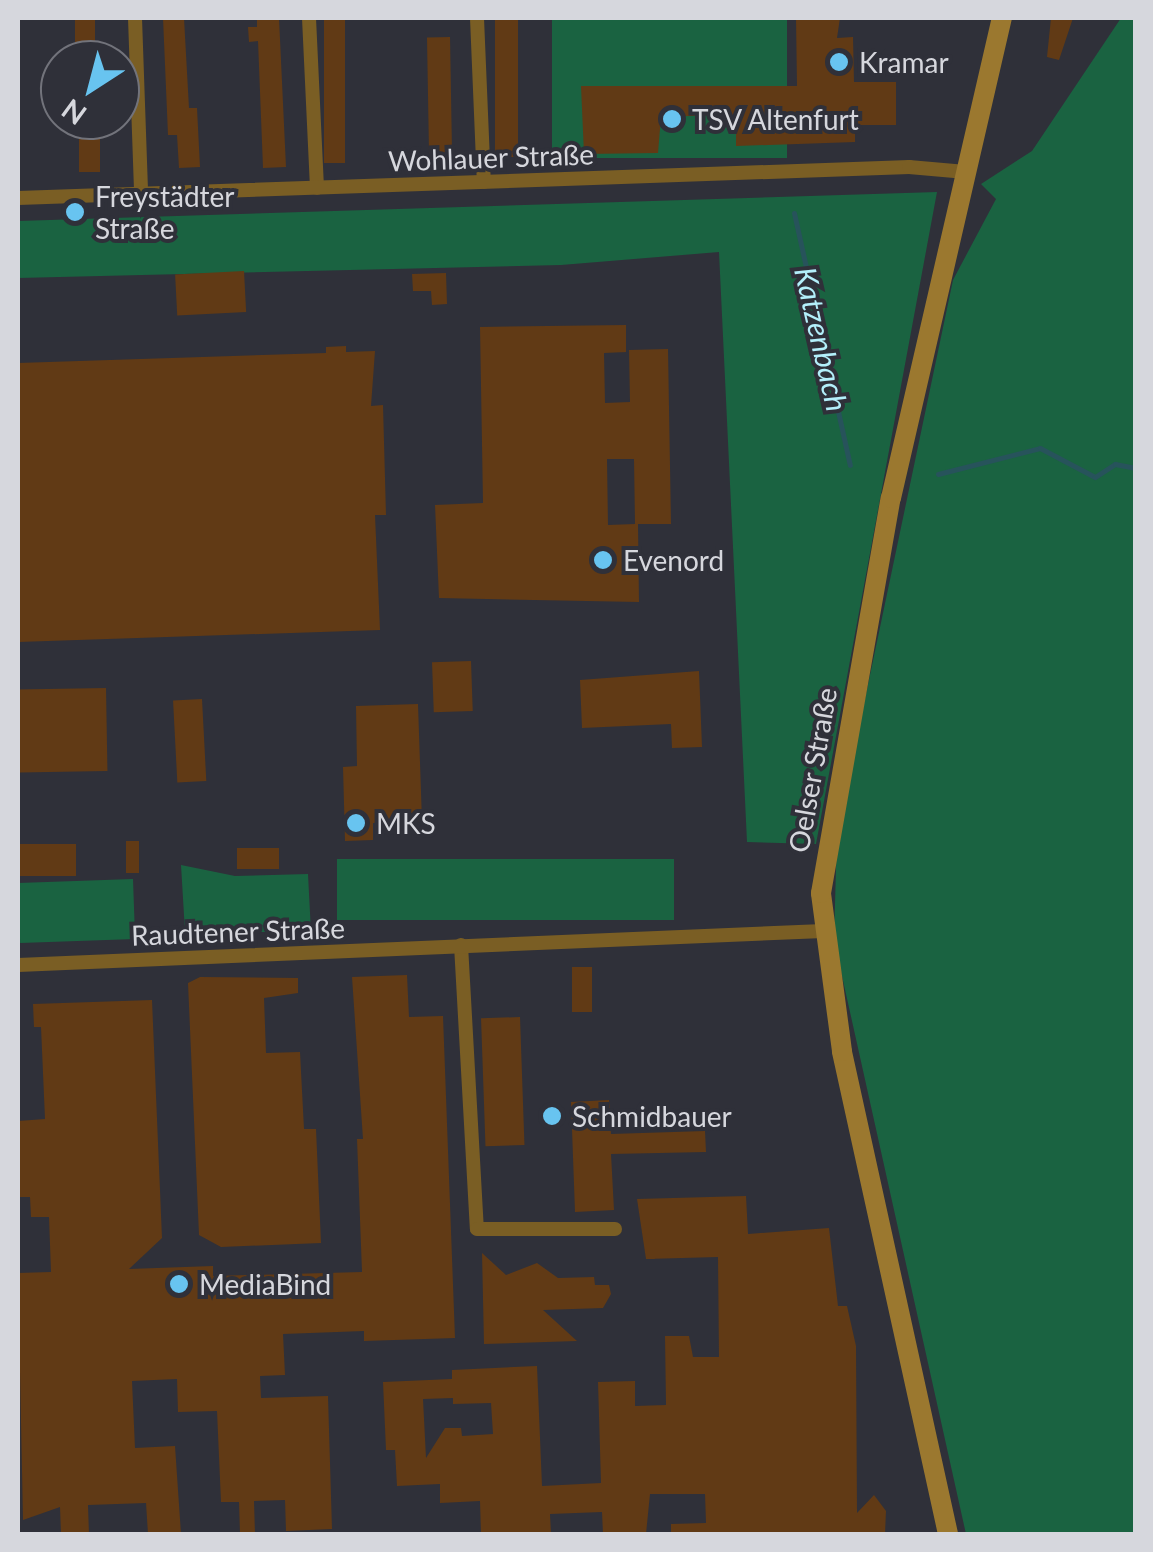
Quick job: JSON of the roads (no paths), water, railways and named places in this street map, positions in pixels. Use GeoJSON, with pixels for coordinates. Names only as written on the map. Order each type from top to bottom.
{"type":"FeatureCollection","features":[{"type":"Feature","properties":{"kind":"main road","name":"Oelser Straße"},"geometry":{"type":"LineString","coordinates":[[948,1534],[851,1097],[823,931],[822,868],[859,659],[1002,18]]}},
{"type":"Feature","properties":{"kind":"street"},"geometry":{"type":"LineString","coordinates":[[135,18],[141,193]]}},
{"type":"Feature","properties":{"kind":"street"},"geometry":{"type":"LineString","coordinates":[[309,18],[316,188]]}},
{"type":"Feature","properties":{"kind":"street"},"geometry":{"type":"LineString","coordinates":[[477,18],[484,182]]}},
{"type":"Feature","properties":{"kind":"street","name":"Wohlauer Straße"},"geometry":{"type":"LineString","coordinates":[[18,198],[909,167],[966,172]]}},
{"type":"Feature","properties":{"kind":"street","name":"Raudtener Straße"},"geometry":{"type":"LineString","coordinates":[[18,966],[823,931]]}},
{"type":"Feature","properties":{"kind":"street"},"geometry":{"type":"LineString","coordinates":[[461,945],[477,1229],[615,1230]]}},
{"type":"Feature","properties":{"kind":"waterway","name":"Katzenbach"},"geometry":{"type":"LineString","coordinates":[[794,213],[850,465]]}},
{"type":"Feature","properties":{"kind":"waterway","name":"Katzenbach"},"geometry":{"type":"LineString","coordinates":[[938,474],[1040,448],[1095,477],[1115,464],[1136,468]]}},
{"type":"Feature","properties":{"kind":"place","name":"Kramar"},"geometry":{"type":"Point","coordinates":[839,62]}},
{"type":"Feature","properties":{"kind":"place","name":"TSV Altenfurt"},"geometry":{"type":"Point","coordinates":[672,119]}},
{"type":"Feature","properties":{"kind":"place","name":"Freystädter Straße"},"geometry":{"type":"Point","coordinates":[75,212]}},
{"type":"Feature","properties":{"kind":"place","name":"Evenord"},"geometry":{"type":"Point","coordinates":[603,560]}},
{"type":"Feature","properties":{"kind":"place","name":"MKS"},"geometry":{"type":"Point","coordinates":[356,823]}},
{"type":"Feature","properties":{"kind":"place","name":"Schmidbauer"},"geometry":{"type":"Point","coordinates":[552,1116]}},
{"type":"Feature","properties":{"kind":"place","name":"MediaBind"},"geometry":{"type":"Point","coordinates":[179,1284]}}]}
